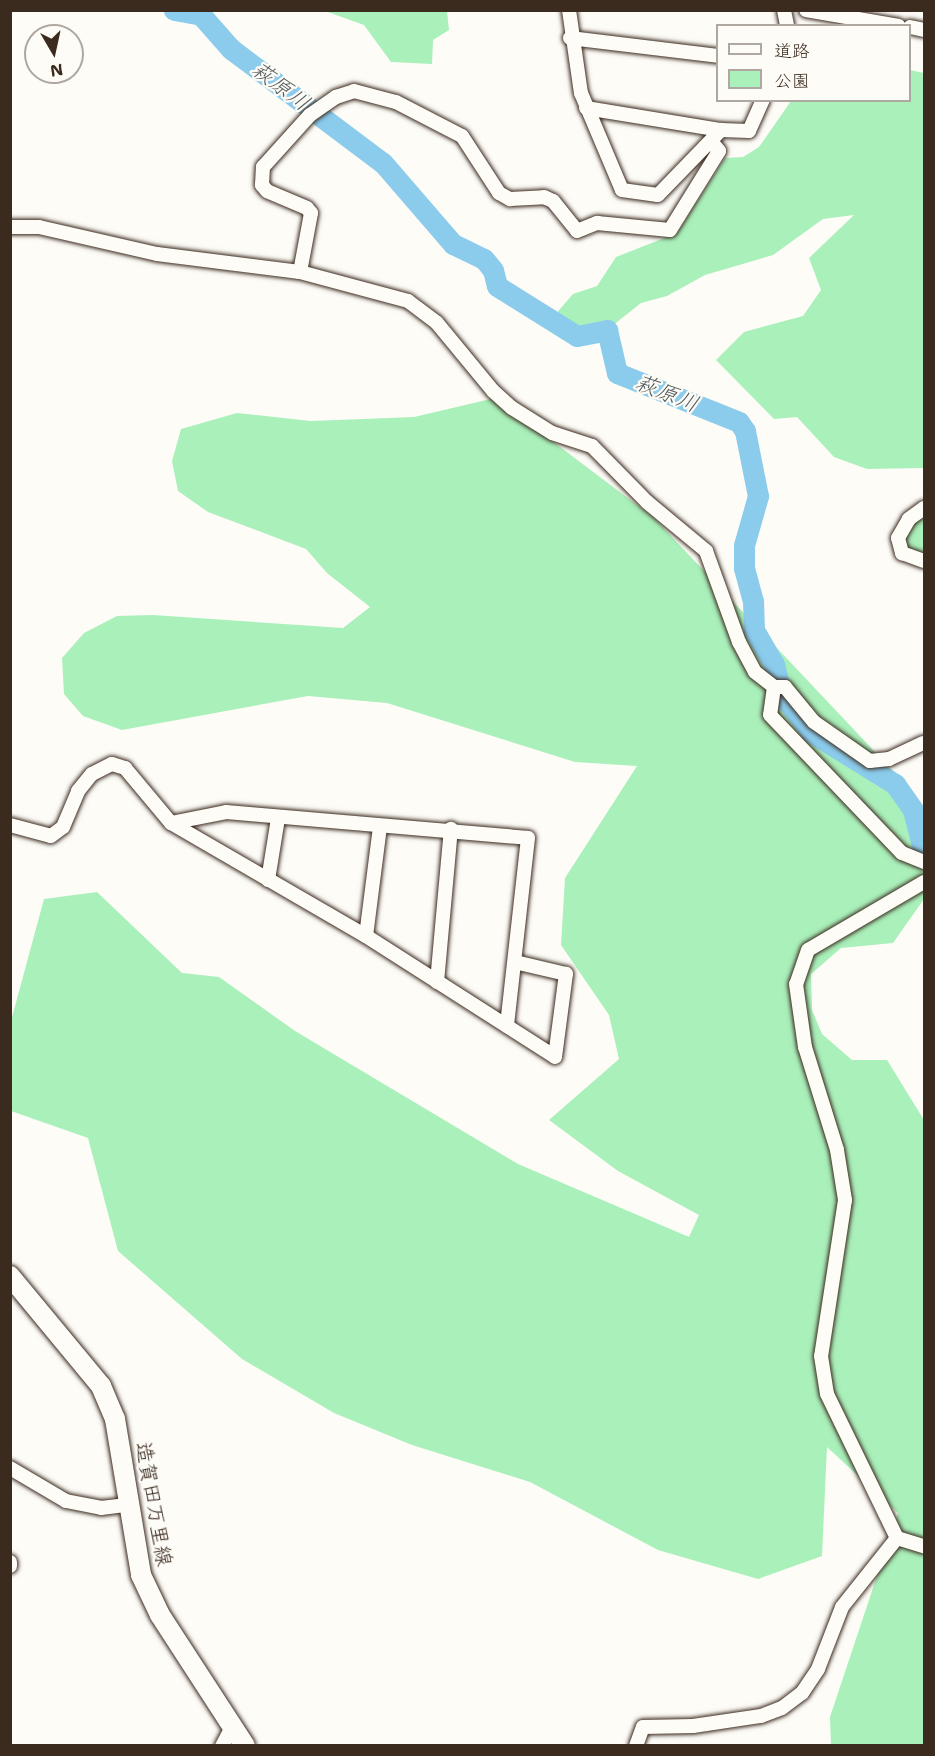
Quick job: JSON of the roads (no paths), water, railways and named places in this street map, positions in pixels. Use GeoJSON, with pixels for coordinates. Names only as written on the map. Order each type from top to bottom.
{"type":"FeatureCollection","features":[{"type":"Feature","properties":{"kind":"main road","name":"造賀田万里線"},"geometry":{"type":"LineString","coordinates":[[10,1276],[101,1386],[115,1419],[127,1505],[141,1575],[160,1616],[227,1737],[245,1746]]}},
{"type":"Feature","properties":{"kind":"street"},"geometry":{"type":"LineString","coordinates":[[569,10],[570,38],[586,108],[622,190],[658,195],[721,130]]}},
{"type":"Feature","properties":{"kind":"street"},"geometry":{"type":"LineString","coordinates":[[806,10],[888,24]]}},
{"type":"Feature","properties":{"kind":"street"},"geometry":{"type":"LineString","coordinates":[[570,38],[716,56]]}},
{"type":"Feature","properties":{"kind":"street"},"geometry":{"type":"LineString","coordinates":[[300,272],[311,213],[307,208],[267,191],[262,184],[263,167],[310,115],[336,97],[354,91],[396,102],[462,136],[499,193],[510,199],[544,197],[553,201],[578,231],[597,223],[670,231],[719,151],[711,141]]}},
{"type":"Feature","properties":{"kind":"street"},"geometry":{"type":"LineString","coordinates":[[586,108],[721,130],[749,131],[762,102]]}},
{"type":"Feature","properties":{"kind":"street"},"geometry":{"type":"LineString","coordinates":[[10,227],[39,227],[157,254],[300,272],[408,301],[437,323],[493,391],[512,408],[552,433],[592,446],[646,502],[706,551],[739,642],[755,672],[780,687],[814,722],[870,761],[889,759],[924,743]]}},
{"type":"Feature","properties":{"kind":"street"},"geometry":{"type":"LineString","coordinates":[[924,508],[909,519],[898,538],[902,553],[924,561]]}},
{"type":"Feature","properties":{"kind":"street"},"geometry":{"type":"LineString","coordinates":[[780,687],[770,715],[902,853],[924,862]]}},
{"type":"Feature","properties":{"kind":"street"},"geometry":{"type":"LineString","coordinates":[[10,825],[51,836],[63,827],[78,791],[92,774],[112,764],[125,768],[171,823],[366,936],[555,1057],[566,974],[515,962]]}},
{"type":"Feature","properties":{"kind":"street"},"geometry":{"type":"LineString","coordinates":[[171,823],[226,812],[528,838],[507,1026]]}},
{"type":"Feature","properties":{"kind":"street"},"geometry":{"type":"LineString","coordinates":[[268,880],[279,818]]}},
{"type":"Feature","properties":{"kind":"street"},"geometry":{"type":"LineString","coordinates":[[366,936],[380,826]]}},
{"type":"Feature","properties":{"kind":"street"},"geometry":{"type":"LineString","coordinates":[[437,982],[451,830]]}},
{"type":"Feature","properties":{"kind":"street"},"geometry":{"type":"LineString","coordinates":[[924,882],[808,950],[796,984],[805,1047],[837,1150],[845,1200],[821,1356],[827,1394],[897,1538],[924,1546]]}},
{"type":"Feature","properties":{"kind":"street"},"geometry":{"type":"LineString","coordinates":[[10,1468],[66,1501],[101,1508],[127,1505]]}},
{"type":"Feature","properties":{"kind":"street"},"geometry":{"type":"LineString","coordinates":[[636,1746],[643,1727],[693,1726],[761,1716],[782,1708],[802,1693],[818,1669],[842,1607],[897,1538]]}},
{"type":"Feature","properties":{"kind":"waterway","name":"萩原川"},"geometry":{"type":"LineString","coordinates":[[174,10],[201,15],[231,49],[383,163],[453,244],[484,259],[493,270],[497,286],[577,336],[607,330],[617,373],[739,422],[745,431],[758,496],[744,545],[744,568],[753,601],[754,630],[774,664],[781,693],[811,732],[895,784],[913,810],[924,853]]}}]}
